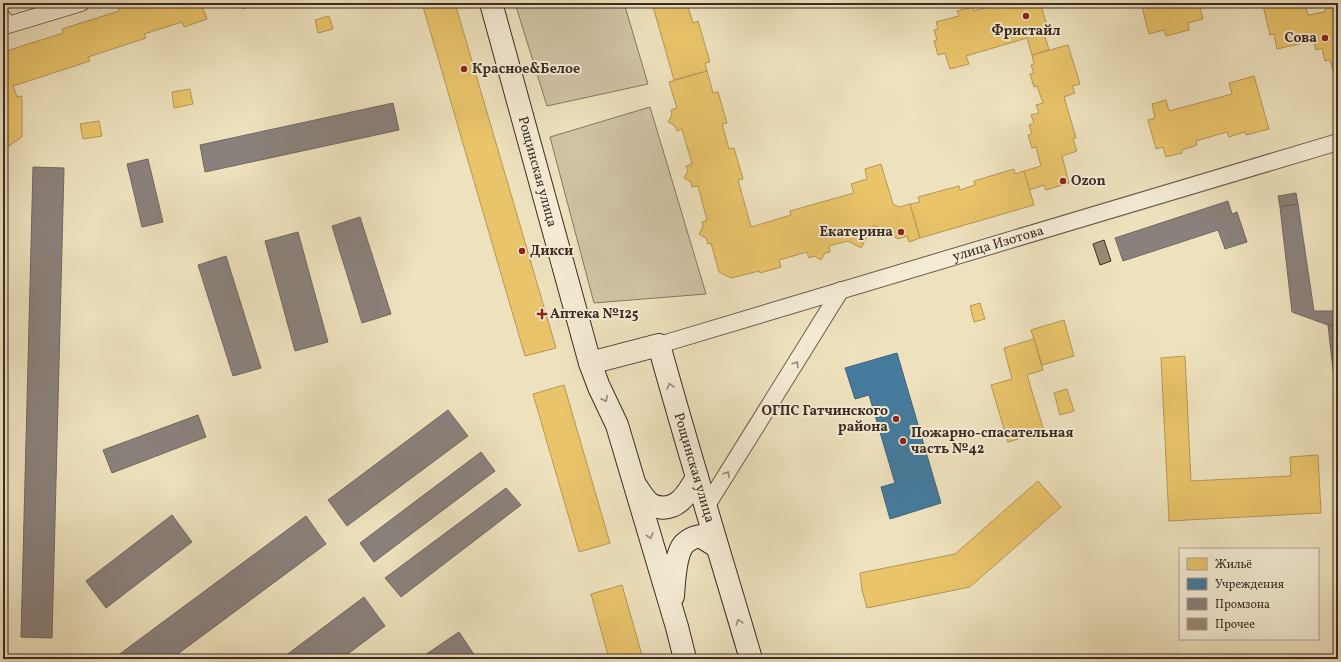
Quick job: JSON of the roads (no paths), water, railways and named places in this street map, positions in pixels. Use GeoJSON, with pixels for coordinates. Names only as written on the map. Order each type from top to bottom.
{"type":"FeatureCollection","features":[{"type":"Feature","properties":{"kind":"street"},"geometry":{"type":"LineString","coordinates":[[5,21],[81,3]]}},
{"type":"Feature","properties":{"kind":"street","name":"Рощинская улица"},"geometry":{"type":"LineString","coordinates":[[491,3],[590,363],[599,387],[617,424],[675,618],[685,659]]}},
{"type":"Feature","properties":{"kind":"street","name":"улица Изотова"},"geometry":{"type":"LineString","coordinates":[[659,345],[1338,142]]}},
{"type":"Feature","properties":{"kind":"street"},"geometry":{"type":"LineString","coordinates":[[706,507],[841,290]]}},
{"type":"Feature","properties":{"kind":"street"},"geometry":{"type":"LineString","coordinates":[[590,363],[659,345]]}},
{"type":"Feature","properties":{"kind":"street","name":"Рощинская улица"},"geometry":{"type":"LineString","coordinates":[[659,345],[706,507],[746,658]]}},
{"type":"Feature","properties":{"kind":"street"},"geometry":{"type":"LineString","coordinates":[[635,485],[651,504],[665,508],[674,505],[682,499],[690,491],[697,477]]}},
{"type":"Feature","properties":{"kind":"street"},"geometry":{"type":"LineString","coordinates":[[701,659],[690,646],[675,618],[674,573],[683,545],[692,538],[700,536],[716,546]]}},
{"type":"Feature","properties":{"kind":"place","name":"Фристайл"},"geometry":{"type":"Point","coordinates":[1026,16]}},
{"type":"Feature","properties":{"kind":"place","name":"Сова"},"geometry":{"type":"Point","coordinates":[1325,38]}},
{"type":"Feature","properties":{"kind":"place","name":"Красное&Белое"},"geometry":{"type":"Point","coordinates":[464,69]}},
{"type":"Feature","properties":{"kind":"place","name":"Ozon"},"geometry":{"type":"Point","coordinates":[1063,181]}},
{"type":"Feature","properties":{"kind":"place","name":"Екатерина"},"geometry":{"type":"Point","coordinates":[901,232]}},
{"type":"Feature","properties":{"kind":"place","name":"Дикси"},"geometry":{"type":"Point","coordinates":[522,251]}},
{"type":"Feature","properties":{"kind":"place","name":"Аптека №125"},"geometry":{"type":"Point","coordinates":[542,314]}},
{"type":"Feature","properties":{"kind":"place","name":"ОГПС Гатчинского района"},"geometry":{"type":"Point","coordinates":[896,419]}},
{"type":"Feature","properties":{"kind":"place","name":"Пожарно-спасательная часть №42"},"geometry":{"type":"Point","coordinates":[903,441]}}]}
